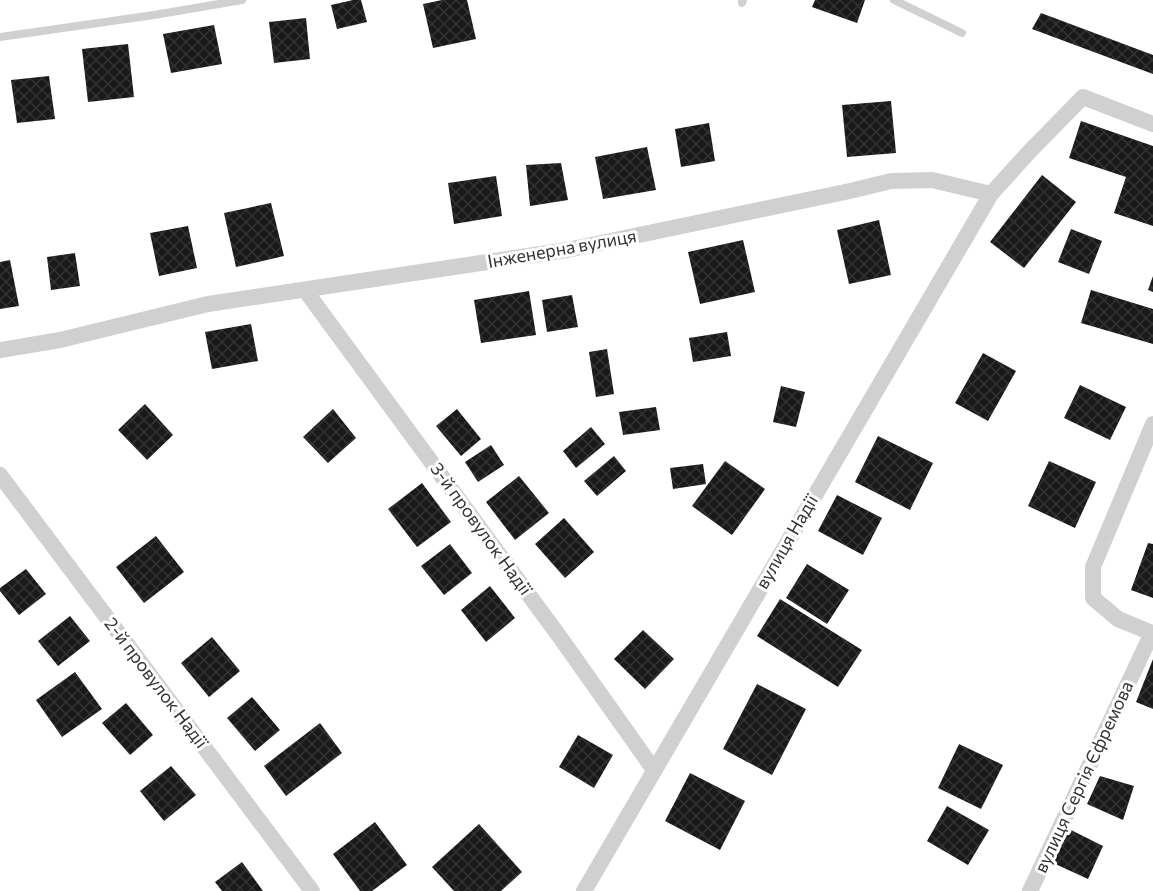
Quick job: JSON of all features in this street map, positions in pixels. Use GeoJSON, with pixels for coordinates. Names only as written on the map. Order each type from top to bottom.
{"type":"FeatureCollection","features":[{"type":"Feature","properties":{"kind":"street"},"geometry":{"type":"LineString","coordinates":[[991,194],[1083,97],[1153,124]]}},
{"type":"Feature","properties":{"kind":"street","name":"Інженерна вулиця"},"geometry":{"type":"LineString","coordinates":[[0,350],[60,340],[208,304],[567,250],[891,181],[932,180],[991,194]]}},
{"type":"Feature","properties":{"kind":"street","name":"вулиця Надії"},"geometry":{"type":"LineString","coordinates":[[584,891],[991,194]]}},
{"type":"Feature","properties":{"kind":"street","name":"3-й провулок Надії"},"geometry":{"type":"LineString","coordinates":[[305,290],[562,640],[654,770]]}},
{"type":"Feature","properties":{"kind":"street","name":"вулиця Сергія Єфремова"},"geometry":{"type":"LineString","coordinates":[[1030,891],[1153,633],[1118,619],[1093,598],[1093,567],[1153,424]]}},
{"type":"Feature","properties":{"kind":"street","name":"2-й провулок Надії"},"geometry":{"type":"LineString","coordinates":[[0,475],[312,891]]}},
{"type":"Feature","properties":{"kind":"lane"},"geometry":{"type":"LineString","coordinates":[[0,37],[242,0]]}},
{"type":"Feature","properties":{"kind":"lane"},"geometry":{"type":"LineString","coordinates":[[894,0],[962,33]]}},
{"type":"Feature","properties":{"kind":"building"},"geometry":{"type":"Polygon","coordinates":[[[361,0],[367,22],[337,29],[331,5],[361,0]]]}},
{"type":"Feature","properties":{"kind":"building"},"geometry":{"type":"Polygon","coordinates":[[[442,0],[467,0],[476,39],[433,48],[423,4],[442,0]]]}},
{"type":"Feature","properties":{"kind":"building"},"geometry":{"type":"Polygon","coordinates":[[[815,0],[865,0],[857,23],[812,7],[815,0]]]}},
{"type":"Feature","properties":{"kind":"building"},"geometry":{"type":"Polygon","coordinates":[[[1041,13],[1153,55],[1153,74],[1032,29],[1041,13]]]}},
{"type":"Feature","properties":{"kind":"building"},"geometry":{"type":"Polygon","coordinates":[[[306,18],[310,59],[274,63],[269,22],[306,18]]]}},
{"type":"Feature","properties":{"kind":"building"},"geometry":{"type":"Polygon","coordinates":[[[214,25],[222,64],[171,73],[163,34],[214,25]]]}},
{"type":"Feature","properties":{"kind":"building"},"geometry":{"type":"Polygon","coordinates":[[[128,44],[134,97],[88,102],[82,49],[128,44]]]}},
{"type":"Feature","properties":{"kind":"building"},"geometry":{"type":"Polygon","coordinates":[[[49,76],[55,119],[17,123],[11,80],[49,76]]]}},
{"type":"Feature","properties":{"kind":"building"},"geometry":{"type":"Polygon","coordinates":[[[891,101],[896,153],[847,157],[842,105],[891,101]]]}},
{"type":"Feature","properties":{"kind":"building"},"geometry":{"type":"Polygon","coordinates":[[[1081,121],[1153,146],[1153,226],[1114,213],[1126,177],[1069,158],[1081,121]]]}},
{"type":"Feature","properties":{"kind":"building"},"geometry":{"type":"Polygon","coordinates":[[[709,123],[715,161],[681,167],[675,129],[709,123]]]}},
{"type":"Feature","properties":{"kind":"building"},"geometry":{"type":"Polygon","coordinates":[[[647,147],[656,190],[603,199],[595,157],[647,147]]]}},
{"type":"Feature","properties":{"kind":"building"},"geometry":{"type":"Polygon","coordinates":[[[561,163],[568,200],[530,206],[526,165],[561,163]]]}},
{"type":"Feature","properties":{"kind":"building"},"geometry":{"type":"Polygon","coordinates":[[[1042,175],[1076,202],[1024,268],[990,242],[1042,175]]]}},
{"type":"Feature","properties":{"kind":"building"},"geometry":{"type":"Polygon","coordinates":[[[496,176],[502,216],[454,224],[448,183],[496,176]]]}},
{"type":"Feature","properties":{"kind":"building"},"geometry":{"type":"Polygon","coordinates":[[[271,203],[284,256],[236,267],[224,213],[271,203]]]}},
{"type":"Feature","properties":{"kind":"building"},"geometry":{"type":"Polygon","coordinates":[[[879,220],[891,275],[849,284],[837,230],[879,220]]]}},
{"type":"Feature","properties":{"kind":"building"},"geometry":{"type":"Polygon","coordinates":[[[188,226],[197,268],[159,276],[150,233],[188,226]]]}},
{"type":"Feature","properties":{"kind":"building"},"geometry":{"type":"Polygon","coordinates":[[[1071,229],[1102,241],[1089,274],[1058,262],[1071,229]]]}},
{"type":"Feature","properties":{"kind":"building"},"geometry":{"type":"Polygon","coordinates":[[[743,240],[755,292],[700,304],[688,252],[743,240]]]}},
{"type":"Feature","properties":{"kind":"building"},"geometry":{"type":"Polygon","coordinates":[[[75,253],[80,286],[51,290],[47,257],[75,253]]]}},
{"type":"Feature","properties":{"kind":"building"},"geometry":{"type":"Polygon","coordinates":[[[10,260],[19,306],[0,309],[0,262],[10,260]]]}},
{"type":"Feature","properties":{"kind":"building"},"geometry":{"type":"Polygon","coordinates":[[[1153,276],[1153,292],[1148,290],[1153,276]]]}},
{"type":"Feature","properties":{"kind":"building"},"geometry":{"type":"Polygon","coordinates":[[[1091,290],[1153,309],[1153,344],[1081,323],[1091,290]]]}},
{"type":"Feature","properties":{"kind":"building"},"geometry":{"type":"Polygon","coordinates":[[[529,291],[536,335],[481,343],[474,300],[529,291]]]}},
{"type":"Feature","properties":{"kind":"building"},"geometry":{"type":"Polygon","coordinates":[[[572,295],[578,327],[547,332],[542,300],[572,295]]]}},
{"type":"Feature","properties":{"kind":"building"},"geometry":{"type":"Polygon","coordinates":[[[251,324],[258,361],[212,369],[205,332],[251,324]]]}},
{"type":"Feature","properties":{"kind":"building"},"geometry":{"type":"Polygon","coordinates":[[[727,332],[731,356],[693,362],[689,338],[727,332]]]}},
{"type":"Feature","properties":{"kind":"building"},"geometry":{"type":"Polygon","coordinates":[[[607,349],[614,394],[596,397],[589,352],[607,349]]]}},
{"type":"Feature","properties":{"kind":"building"},"geometry":{"type":"Polygon","coordinates":[[[983,353],[1016,371],[988,421],[955,403],[983,353]]]}},
{"type":"Feature","properties":{"kind":"building"},"geometry":{"type":"Polygon","coordinates":[[[1080,385],[1126,407],[1110,440],[1064,418],[1080,385]]]}},
{"type":"Feature","properties":{"kind":"building"},"geometry":{"type":"Polygon","coordinates":[[[781,386],[805,392],[796,427],[773,422],[781,386]]]}},
{"type":"Feature","properties":{"kind":"building"},"geometry":{"type":"Polygon","coordinates":[[[145,404],[173,435],[147,460],[118,430],[145,404]]]}},
{"type":"Feature","properties":{"kind":"building"},"geometry":{"type":"Polygon","coordinates":[[[656,407],[660,430],[623,435],[619,412],[656,407]]]}},
{"type":"Feature","properties":{"kind":"building"},"geometry":{"type":"Polygon","coordinates":[[[333,409],[356,438],[328,463],[303,437],[333,409]]]}},
{"type":"Feature","properties":{"kind":"building"},"geometry":{"type":"Polygon","coordinates":[[[457,409],[481,439],[461,456],[436,426],[457,409]]]}},
{"type":"Feature","properties":{"kind":"building"},"geometry":{"type":"Polygon","coordinates":[[[591,427],[605,444],[576,468],[563,451],[591,427]]]}},
{"type":"Feature","properties":{"kind":"building"},"geometry":{"type":"Polygon","coordinates":[[[878,436],[933,463],[910,510],[855,482],[878,436]]]}},
{"type":"Feature","properties":{"kind":"building"},"geometry":{"type":"Polygon","coordinates":[[[491,445],[504,465],[478,482],[465,462],[491,445]]]}},
{"type":"Feature","properties":{"kind":"building"},"geometry":{"type":"Polygon","coordinates":[[[614,456],[626,471],[597,496],[584,481],[614,456]]]}},
{"type":"Feature","properties":{"kind":"building"},"geometry":{"type":"Polygon","coordinates":[[[725,461],[765,489],[732,535],[692,506],[725,461]]]}},
{"type":"Feature","properties":{"kind":"building"},"geometry":{"type":"Polygon","coordinates":[[[1049,461],[1096,482],[1075,528],[1028,506],[1049,461]]]}},
{"type":"Feature","properties":{"kind":"building"},"geometry":{"type":"Polygon","coordinates":[[[703,464],[706,484],[673,489],[670,468],[703,464]]]}},
{"type":"Feature","properties":{"kind":"building"},"geometry":{"type":"Polygon","coordinates":[[[519,476],[549,513],[515,540],[486,502],[519,476]]]}},
{"type":"Feature","properties":{"kind":"building"},"geometry":{"type":"Polygon","coordinates":[[[422,483],[451,522],[417,547],[388,509],[422,483]]]}},
{"type":"Feature","properties":{"kind":"building"},"geometry":{"type":"Polygon","coordinates":[[[837,495],[882,518],[863,555],[818,531],[837,495]]]}},
{"type":"Feature","properties":{"kind":"building"},"geometry":{"type":"Polygon","coordinates":[[[564,518],[594,552],[565,578],[535,544],[564,518]]]}},
{"type":"Feature","properties":{"kind":"building"},"geometry":{"type":"Polygon","coordinates":[[[156,536],[184,572],[144,603],[116,567],[156,536]]]}},
{"type":"Feature","properties":{"kind":"building"},"geometry":{"type":"Polygon","coordinates":[[[1148,543],[1153,544],[1153,598],[1131,590],[1148,543]]]}},
{"type":"Feature","properties":{"kind":"building"},"geometry":{"type":"Polygon","coordinates":[[[450,544],[472,573],[444,595],[421,566],[450,544]]]}},
{"type":"Feature","properties":{"kind":"building"},"geometry":{"type":"Polygon","coordinates":[[[807,564],[849,590],[827,624],[786,598],[807,564]]]}},
{"type":"Feature","properties":{"kind":"building"},"geometry":{"type":"Polygon","coordinates":[[[26,569],[46,594],[19,615],[0,588],[26,569]]]}},
{"type":"Feature","properties":{"kind":"building"},"geometry":{"type":"Polygon","coordinates":[[[490,586],[515,618],[486,642],[461,610],[490,586]]]}},
{"type":"Feature","properties":{"kind":"building"},"geometry":{"type":"Polygon","coordinates":[[[780,599],[862,650],[838,687],[757,636],[780,599]]]}},
{"type":"Feature","properties":{"kind":"building"},"geometry":{"type":"Polygon","coordinates":[[[70,616],[90,641],[58,666],[38,641],[70,616]]]}},
{"type":"Feature","properties":{"kind":"building"},"geometry":{"type":"Polygon","coordinates":[[[643,630],[674,659],[645,689],[614,659],[643,630]]]}},
{"type":"Feature","properties":{"kind":"building"},"geometry":{"type":"Polygon","coordinates":[[[212,637],[240,671],[209,697],[181,663],[212,637]]]}},
{"type":"Feature","properties":{"kind":"building"},"geometry":{"type":"Polygon","coordinates":[[[1153,659],[1153,709],[1136,702],[1153,659]]]}},
{"type":"Feature","properties":{"kind":"building"},"geometry":{"type":"Polygon","coordinates":[[[75,672],[102,709],[62,737],[36,700],[75,672]]]}},
{"type":"Feature","properties":{"kind":"building"},"geometry":{"type":"Polygon","coordinates":[[[757,684],[806,709],[772,775],[723,749],[757,684]]]}},
{"type":"Feature","properties":{"kind":"building"},"geometry":{"type":"Polygon","coordinates":[[[252,697],[280,730],[255,751],[227,718],[252,697]]]}},
{"type":"Feature","properties":{"kind":"building"},"geometry":{"type":"Polygon","coordinates":[[[126,703],[153,735],[130,755],[102,723],[126,703]]]}},
{"type":"Feature","properties":{"kind":"building"},"geometry":{"type":"Polygon","coordinates":[[[320,723],[342,753],[286,796],[264,766],[320,723]]]}},
{"type":"Feature","properties":{"kind":"building"},"geometry":{"type":"Polygon","coordinates":[[[578,735],[613,755],[594,788],[559,767],[578,735]]]}},
{"type":"Feature","properties":{"kind":"building"},"geometry":{"type":"Polygon","coordinates":[[[959,744],[1003,765],[981,809],[938,788],[959,744]]]}},
{"type":"Feature","properties":{"kind":"building"},"geometry":{"type":"Polygon","coordinates":[[[171,766],[196,795],[164,821],[140,791],[171,766]]]}},
{"type":"Feature","properties":{"kind":"building"},"geometry":{"type":"Polygon","coordinates":[[[690,773],[745,801],[720,850],[665,821],[690,773]]]}},
{"type":"Feature","properties":{"kind":"building"},"geometry":{"type":"Polygon","coordinates":[[[1100,776],[1134,786],[1123,820],[1087,804],[1100,776]]]}},
{"type":"Feature","properties":{"kind":"building"},"geometry":{"type":"Polygon","coordinates":[[[947,806],[989,830],[968,865],[927,841],[947,806]]]}},
{"type":"Feature","properties":{"kind":"building"},"geometry":{"type":"Polygon","coordinates":[[[375,822],[407,865],[372,891],[360,891],[333,854],[375,822]]]}},
{"type":"Feature","properties":{"kind":"building"},"geometry":{"type":"Polygon","coordinates":[[[479,824],[522,872],[501,891],[454,891],[432,867],[479,824]]]}},
{"type":"Feature","properties":{"kind":"building"},"geometry":{"type":"Polygon","coordinates":[[[1069,829],[1103,846],[1088,879],[1053,863],[1069,829]]]}},
{"type":"Feature","properties":{"kind":"building"},"geometry":{"type":"Polygon","coordinates":[[[242,862],[263,891],[222,891],[215,882],[242,862]]]}}]}
